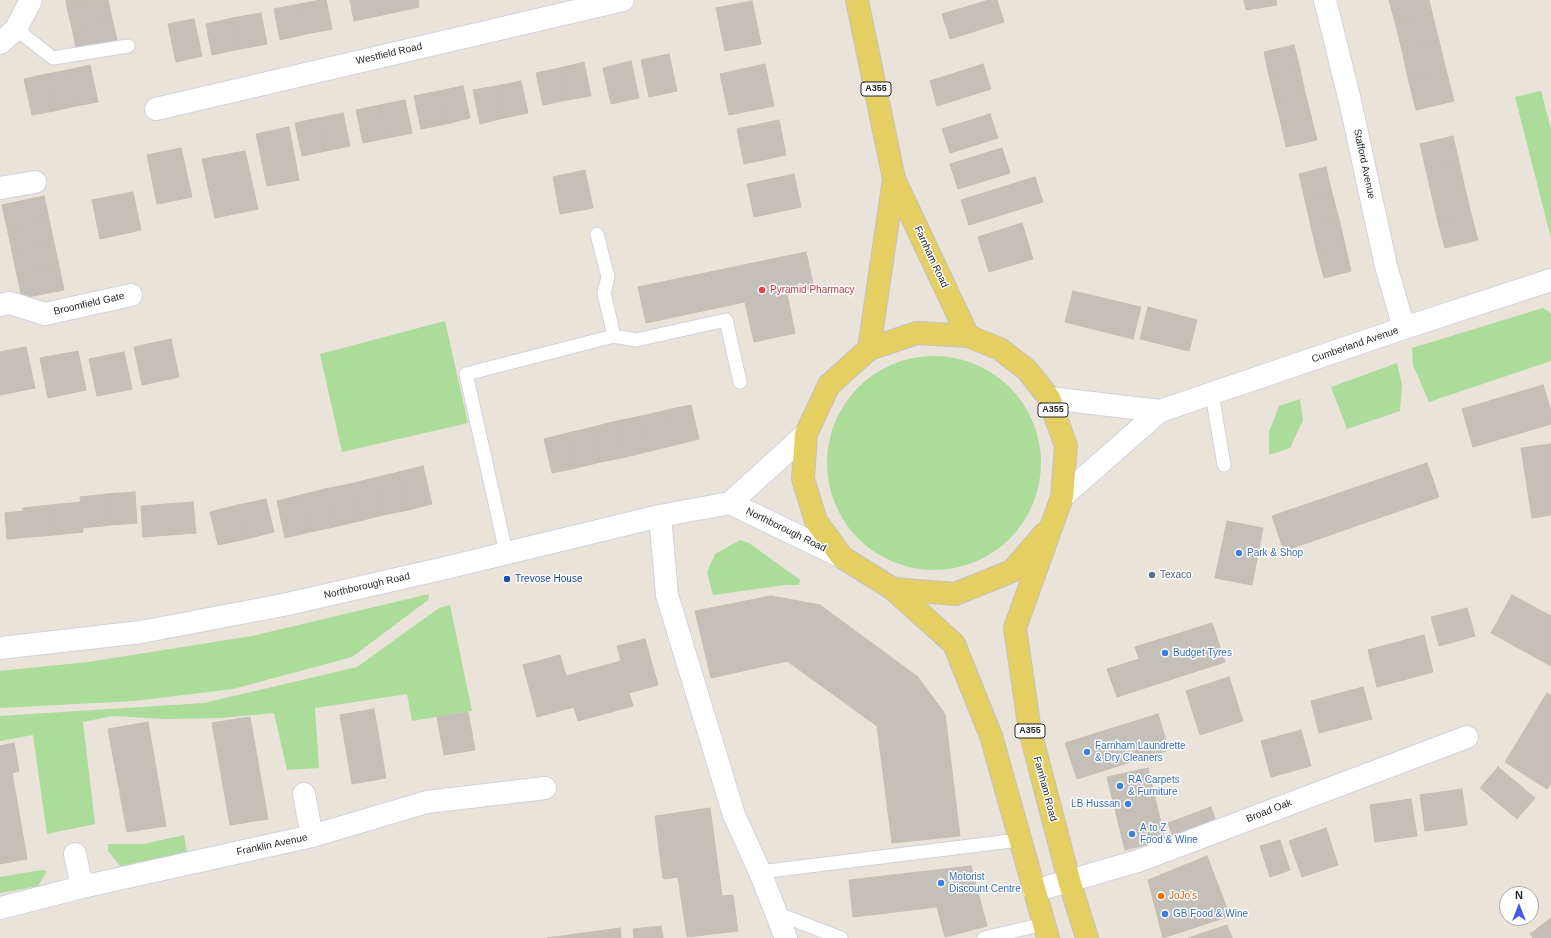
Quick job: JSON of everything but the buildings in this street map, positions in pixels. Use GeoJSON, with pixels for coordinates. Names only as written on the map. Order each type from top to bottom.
{"type":"FeatureCollection","features":[{"type":"Feature","properties":{"kind":"main road","name":"Farnham Road"},"geometry":{"type":"LineString","coordinates":[[857,0],[894,179],[968,336]]}},
{"type":"Feature","properties":{"kind":"main road","name":"Farnham Road"},"geometry":{"type":"LineString","coordinates":[[869,349],[894,179]]}},
{"type":"Feature","properties":{"kind":"main road","name":"Farnham Road"},"geometry":{"type":"LineString","coordinates":[[1046,931],[1019,840],[991,736],[954,644],[893,589],[842,557],[816,521],[803,478],[806,434],[829,385],[869,349],[917,333],[968,336],[1000,349],[1027,370],[1049,398],[1066,446],[1062,497],[1015,628],[1030,731],[1069,880],[1087,938]]}},
{"type":"Feature","properties":{"kind":"main road","name":"Farnham Road"},"geometry":{"type":"LineString","coordinates":[[893,589],[955,594],[1012,571],[1052,524]]}},
{"type":"Feature","properties":{"kind":"street"},"geometry":{"type":"LineString","coordinates":[[8,36],[31,0]]}},
{"type":"Feature","properties":{"kind":"street","name":"Westfield Road"},"geometry":{"type":"LineString","coordinates":[[156,109],[622,0]]}},
{"type":"Feature","properties":{"kind":"street","name":"Stafford Avenue"},"geometry":{"type":"LineString","coordinates":[[1325,0],[1350,101],[1386,266],[1404,328]]}},
{"type":"Feature","properties":{"kind":"street"},"geometry":{"type":"LineString","coordinates":[[0,188],[35,182]]}},
{"type":"Feature","properties":{"kind":"street","name":"Cumberland Avenue"},"geometry":{"type":"LineString","coordinates":[[1062,497],[1160,411],[1551,280]]}},
{"type":"Feature","properties":{"kind":"street","name":"Broomfield Gate"},"geometry":{"type":"LineString","coordinates":[[0,305],[10,303],[45,314],[131,295]]}},
{"type":"Feature","properties":{"kind":"street","name":"Cumberland Avenue"},"geometry":{"type":"LineString","coordinates":[[1049,398],[1160,411]]}},
{"type":"Feature","properties":{"kind":"street","name":"Northborough Road"},"geometry":{"type":"LineString","coordinates":[[0,648],[148,630],[283,605],[660,516],[730,504],[806,434]]}},
{"type":"Feature","properties":{"kind":"street","name":"Northborough Road"},"geometry":{"type":"LineString","coordinates":[[730,504],[842,557]]}},
{"type":"Feature","properties":{"kind":"street"},"geometry":{"type":"LineString","coordinates":[[660,516],[667,595],[734,815],[760,872],[786,938]]}},
{"type":"Feature","properties":{"kind":"street","name":"Broad Oak"},"geometry":{"type":"LineString","coordinates":[[1034,891],[1138,861],[1467,737]]}},
{"type":"Feature","properties":{"kind":"street","name":"Franklin Avenue"},"geometry":{"type":"LineString","coordinates":[[0,908],[82,887],[312,836],[427,802],[545,788]]}},
{"type":"Feature","properties":{"kind":"street"},"geometry":{"type":"LineString","coordinates":[[304,794],[312,836]]}},
{"type":"Feature","properties":{"kind":"street"},"geometry":{"type":"LineString","coordinates":[[76,854],[82,887]]}},
{"type":"Feature","properties":{"kind":"lane"},"geometry":{"type":"LineString","coordinates":[[8,36],[53,58],[128,46]]}},
{"type":"Feature","properties":{"kind":"lane"},"geometry":{"type":"LineString","coordinates":[[597,234],[608,277],[604,293],[614,336]]}},
{"type":"Feature","properties":{"kind":"lane"},"geometry":{"type":"LineString","coordinates":[[506,552],[466,374],[614,336],[636,340],[726,320],[740,382]]}},
{"type":"Feature","properties":{"kind":"lane"},"geometry":{"type":"LineString","coordinates":[[1212,394],[1224,465]]}},
{"type":"Feature","properties":{"kind":"lane"},"geometry":{"type":"LineString","coordinates":[[760,872],[1019,840]]}},
{"type":"Feature","properties":{"kind":"lane"},"geometry":{"type":"LineString","coordinates":[[776,913],[841,938]]}},
{"type":"Feature","properties":{"kind":"lane"},"geometry":{"type":"LineString","coordinates":[[984,938],[1046,931]]}},
{"type":"Feature","properties":{"kind":"green space"},"geometry":{"type":"Polygon","coordinates":[[[1541,91],[1551,129],[1551,238],[1515,97],[1541,91]]]}},
{"type":"Feature","properties":{"kind":"green space"},"geometry":{"type":"Polygon","coordinates":[[[1543,308],[1551,313],[1551,361],[1429,402],[1413,365],[1412,348],[1543,308]]]}},
{"type":"Feature","properties":{"kind":"green space"},"geometry":{"type":"Polygon","coordinates":[[[445,321],[468,423],[342,452],[320,354],[445,321]]]}},
{"type":"Feature","properties":{"kind":"green space"},"geometry":{"type":"Polygon","coordinates":[[[923,356],[945,356],[965,360],[985,368],[1010,387],[1029,412],[1037,432],[1041,452],[1041,474],[1037,494],[1029,514],[1010,539],[985,558],[965,566],[945,570],[923,570],[903,566],[883,558],[866,546],[851,531],[839,514],[831,494],[827,474],[827,452],[831,432],[839,412],[851,395],[866,380],[883,368],[903,360],[923,356]]]}},
{"type":"Feature","properties":{"kind":"green space"},"geometry":{"type":"Polygon","coordinates":[[[1397,363],[1402,385],[1400,411],[1347,429],[1331,387],[1397,363]]]}},
{"type":"Feature","properties":{"kind":"green space"},"geometry":{"type":"Polygon","coordinates":[[[1300,399],[1303,420],[1290,448],[1269,455],[1269,432],[1279,406],[1300,399]]]}},
{"type":"Feature","properties":{"kind":"green space"},"geometry":{"type":"Polygon","coordinates":[[[740,540],[749,543],[800,580],[799,585],[785,585],[713,595],[707,572],[715,554],[740,540]]]}},
{"type":"Feature","properties":{"kind":"green space"},"geometry":{"type":"Polygon","coordinates":[[[429,594],[428,600],[352,657],[233,689],[134,701],[0,708],[0,671],[88,662],[252,636],[429,594]]]}},
{"type":"Feature","properties":{"kind":"green space"},"geometry":{"type":"Polygon","coordinates":[[[450,605],[472,711],[412,721],[407,694],[315,708],[319,768],[287,770],[274,713],[220,718],[165,719],[112,716],[83,722],[95,824],[47,834],[33,735],[0,741],[0,716],[204,703],[357,667],[439,608],[450,605]]]}},
{"type":"Feature","properties":{"kind":"green space"},"geometry":{"type":"Polygon","coordinates":[[[184,835],[187,852],[121,867],[108,851],[108,844],[144,844],[184,835]]]}},
{"type":"Feature","properties":{"kind":"green space"},"geometry":{"type":"Polygon","coordinates":[[[41,870],[47,871],[38,886],[0,893],[0,877],[41,870]]]}},
{"type":"Feature","properties":{"kind":"place","name":"Pyramid Pharmacy"},"geometry":{"type":"Point","coordinates":[762,290]}},
{"type":"Feature","properties":{"kind":"place","name":"Park & Shop"},"geometry":{"type":"Point","coordinates":[1239,553]}},
{"type":"Feature","properties":{"kind":"place","name":"Texaco"},"geometry":{"type":"Point","coordinates":[1152,575]}},
{"type":"Feature","properties":{"kind":"place","name":"Trevose House"},"geometry":{"type":"Point","coordinates":[507,579]}},
{"type":"Feature","properties":{"kind":"place","name":"Budget Tyres"},"geometry":{"type":"Point","coordinates":[1165,653]}},
{"type":"Feature","properties":{"kind":"place","name":"Farnham Laundrette & Dry Cleaners"},"geometry":{"type":"Point","coordinates":[1087,752]}},
{"type":"Feature","properties":{"kind":"place","name":"RA Carpets & Furniture"},"geometry":{"type":"Point","coordinates":[1120,786]}},
{"type":"Feature","properties":{"kind":"place","name":"LB Hussan"},"geometry":{"type":"Point","coordinates":[1128,804]}},
{"type":"Feature","properties":{"kind":"place","name":"A to Z Food & Wine"},"geometry":{"type":"Point","coordinates":[1132,834]}},
{"type":"Feature","properties":{"kind":"place","name":"Motorist Discount Centre"},"geometry":{"type":"Point","coordinates":[941,883]}},
{"type":"Feature","properties":{"kind":"place","name":"JoJo's"},"geometry":{"type":"Point","coordinates":[1161,896]}},
{"type":"Feature","properties":{"kind":"place","name":"GB Food & Wine"},"geometry":{"type":"Point","coordinates":[1165,914]}}]}
